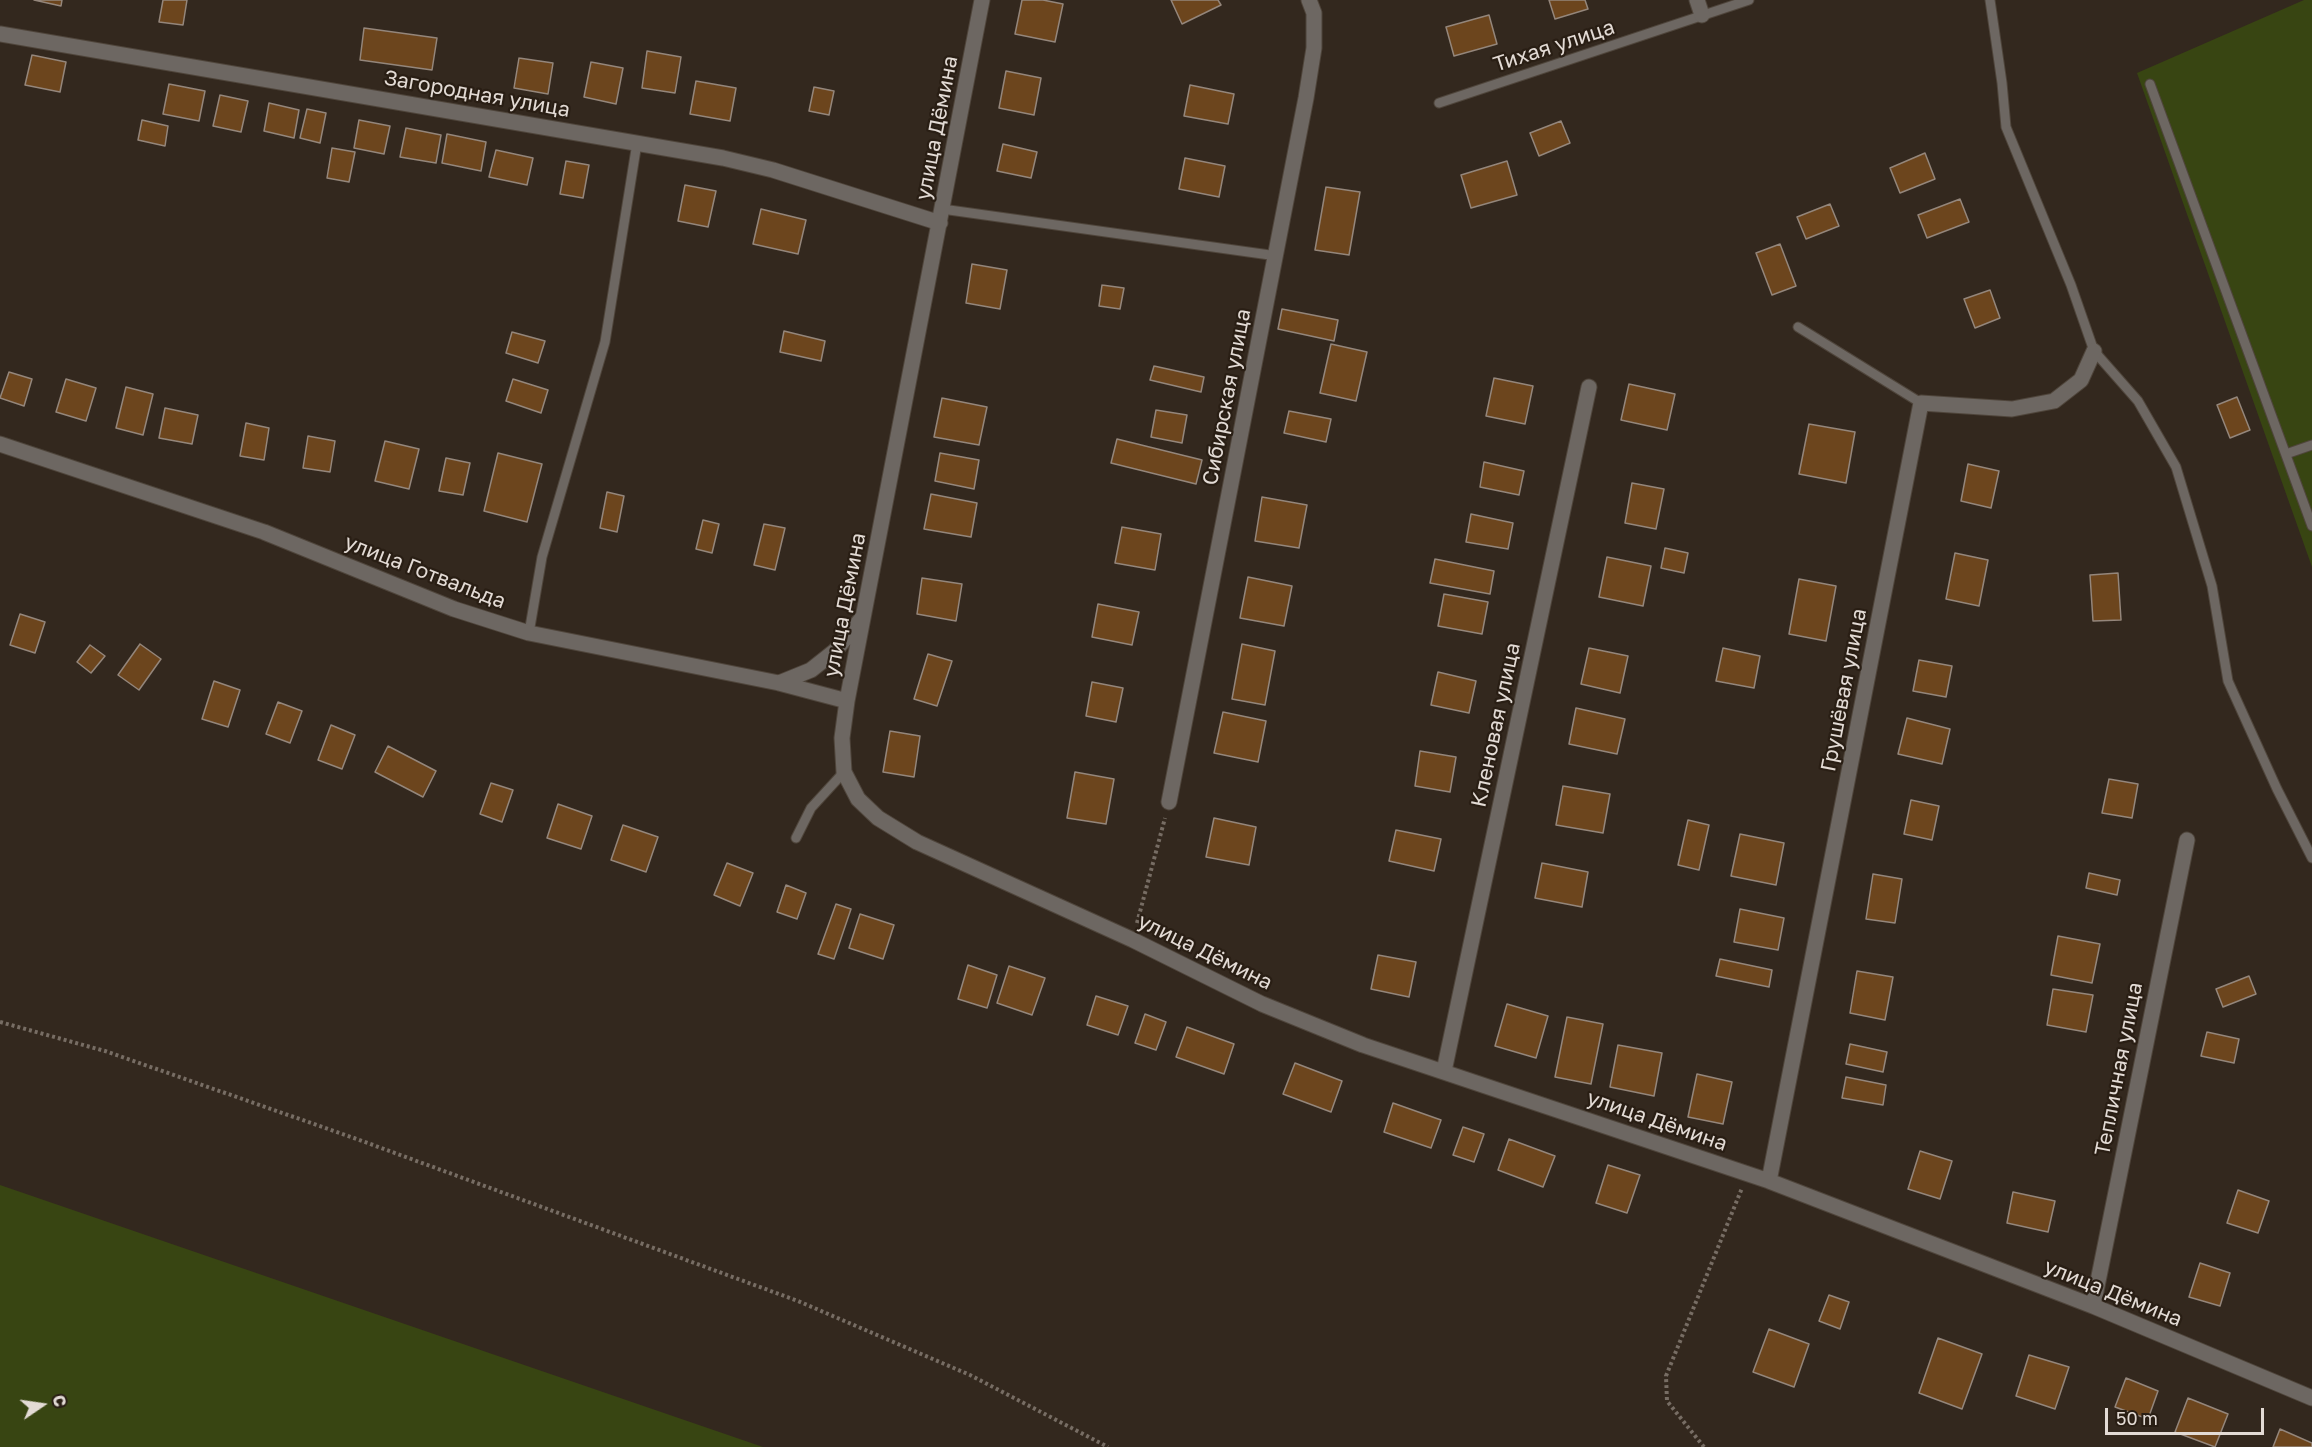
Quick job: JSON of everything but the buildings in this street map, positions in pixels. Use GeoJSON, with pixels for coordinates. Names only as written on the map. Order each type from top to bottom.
{"type":"FeatureCollection","features":[{"type":"Feature","properties":{"kind":"street","name":"улица Дёмина"},"geometry":{"type":"LineString","coordinates":[[982,0],[847,701],[842,738],[844,772],[858,800],[878,818],[917,842],[1133,940],[1262,1004],[1364,1044],[1748,1173],[2092,1306],[2312,1398]]}},
{"type":"Feature","properties":{"kind":"street","name":"Сибирская улица"},"geometry":{"type":"LineString","coordinates":[[1169,802],[1277,256],[1314,48],[1314,13],[1309,0]]}},
{"type":"Feature","properties":{"kind":"street"},"geometry":{"type":"LineString","coordinates":[[1697,0],[1702,15]]}},
{"type":"Feature","properties":{"kind":"street","name":"Загородная улица"},"geometry":{"type":"LineString","coordinates":[[0,34],[723,158],[941,216]]}},
{"type":"Feature","properties":{"kind":"street"},"geometry":{"type":"LineString","coordinates":[[1921,403],[2012,409],[2054,401],[2081,380],[2094,351]]}},
{"type":"Feature","properties":{"kind":"street","name":"Кленовая улица"},"geometry":{"type":"LineString","coordinates":[[1444,1071],[1589,387]]}},
{"type":"Feature","properties":{"kind":"street","name":"Грушёвая улица"},"geometry":{"type":"LineString","coordinates":[[1769,1181],[1921,403]]}},
{"type":"Feature","properties":{"kind":"street","name":"улица Готвальда"},"geometry":{"type":"LineString","coordinates":[[0,444],[264,532],[453,609],[529,633],[779,683],[847,701]]}},
{"type":"Feature","properties":{"kind":"street"},"geometry":{"type":"LineString","coordinates":[[779,683],[811,670],[835,651],[864,616]]}},
{"type":"Feature","properties":{"kind":"street","name":"Тепличная улица"},"geometry":{"type":"LineString","coordinates":[[2092,1306],[2187,840]]}},
{"type":"Feature","properties":{"kind":"lane","name":"Тихая улица"},"geometry":{"type":"LineString","coordinates":[[1438,103],[1749,0]]}},
{"type":"Feature","properties":{"kind":"lane"},"geometry":{"type":"LineString","coordinates":[[1990,0],[2006,127],[2071,285],[2094,351],[2138,401],[2176,467],[2212,586],[2229,681],[2277,789],[2312,858]]}},
{"type":"Feature","properties":{"kind":"lane"},"geometry":{"type":"LineString","coordinates":[[2150,84],[2312,526]]}},
{"type":"Feature","properties":{"kind":"lane"},"geometry":{"type":"LineString","coordinates":[[529,633],[542,557],[605,342],[636,143]]}},
{"type":"Feature","properties":{"kind":"lane"},"geometry":{"type":"LineString","coordinates":[[941,216],[1277,256]]}},
{"type":"Feature","properties":{"kind":"lane"},"geometry":{"type":"LineString","coordinates":[[1798,327],[1921,403]]}},
{"type":"Feature","properties":{"kind":"lane"},"geometry":{"type":"LineString","coordinates":[[2286,454],[2312,445]]}},
{"type":"Feature","properties":{"kind":"lane"},"geometry":{"type":"LineString","coordinates":[[796,838],[811,808],[844,772]]}},
{"type":"Feature","properties":{"kind":"path"},"geometry":{"type":"LineString","coordinates":[[1133,940],[1169,802]]}},
{"type":"Feature","properties":{"kind":"path"},"geometry":{"type":"LineString","coordinates":[[0,1022],[116,1054],[354,1138],[798,1301],[970,1375],[1108,1447]]}},
{"type":"Feature","properties":{"kind":"path"},"geometry":{"type":"LineString","coordinates":[[1704,1447],[1667,1401],[1666,1376],[1748,1173]]}},
{"type":"Feature","properties":{"kind":"green space"},"geometry":{"type":"Polygon","coordinates":[[[2304,0],[2312,0],[2312,567],[2137,73],[2304,0]]]}},
{"type":"Feature","properties":{"kind":"green space"},"geometry":{"type":"Polygon","coordinates":[[[0,1185],[763,1447],[0,1447],[0,1185]]]}}]}
